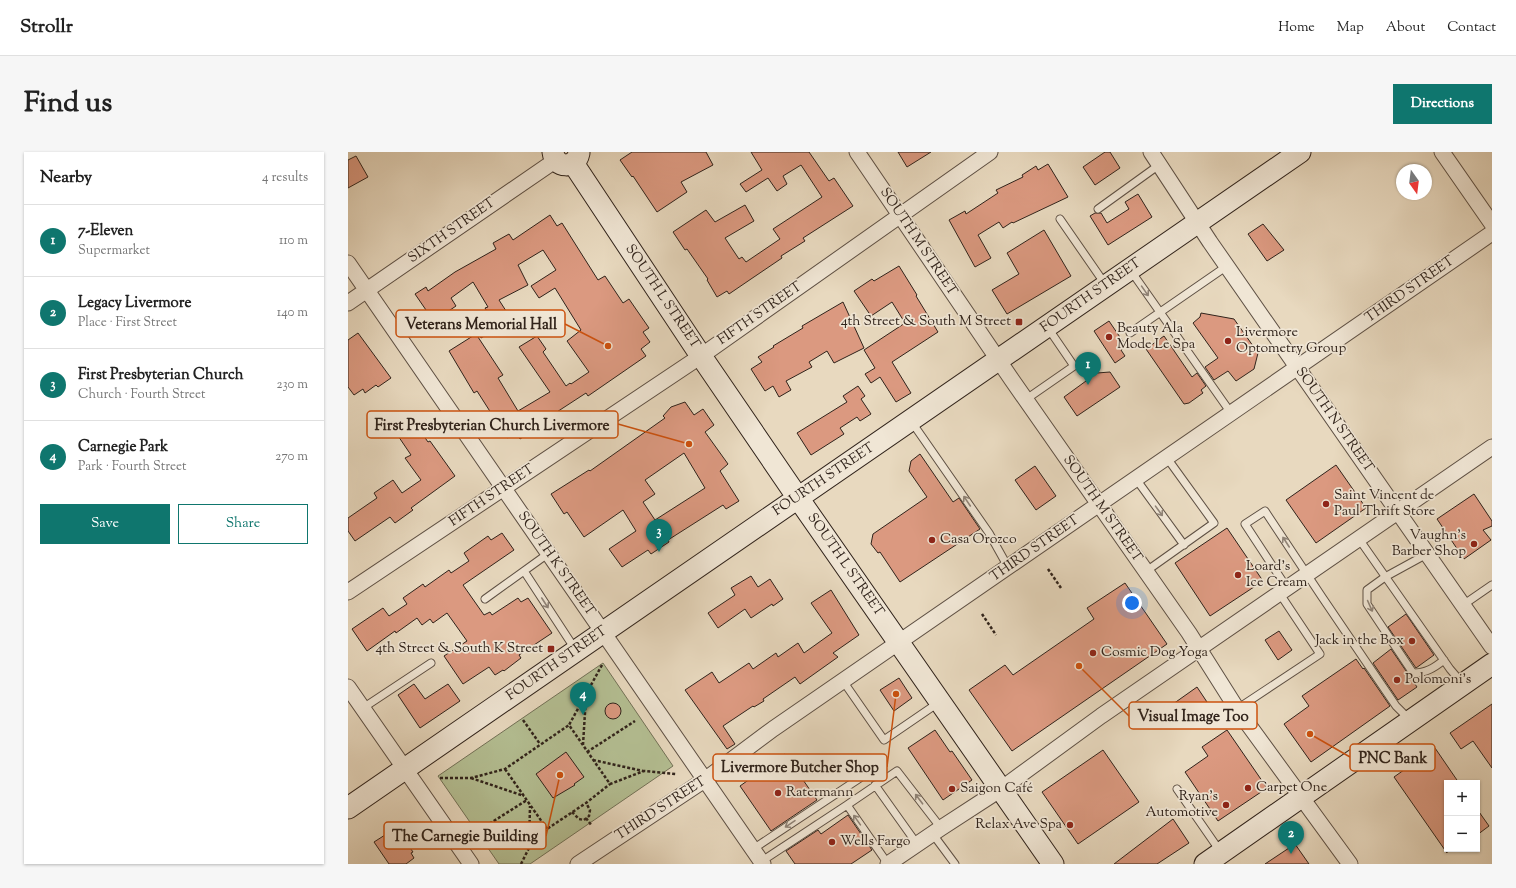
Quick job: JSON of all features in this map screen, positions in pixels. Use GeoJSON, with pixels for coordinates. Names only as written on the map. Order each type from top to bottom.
{"type":"FeatureCollection","features":[{"type":"Feature","properties":{"kind":"main road","name":"FOURTH STREET"},"geometry":{"type":"LineString","coordinates":[[348,808],[1300,152]]}},
{"type":"Feature","properties":{"kind":"main road","name":"SOUTH L STREET"},"geometry":{"type":"LineString","coordinates":[[565,157],[798,498],[1053,864]]}},
{"type":"Feature","properties":{"kind":"main road"},"geometry":{"type":"LineString","coordinates":[[1213,858],[1492,664]]}},
{"type":"Feature","properties":{"kind":"street","name":"SOUTH M STREET"},"geometry":{"type":"LineString","coordinates":[[857,152],[998,360],[1199,649],[1237,709],[1350,864]]}},
{"type":"Feature","properties":{"kind":"street","name":"FIFTH STREET"},"geometry":{"type":"LineString","coordinates":[[348,592],[701,356],[990,152]]}},
{"type":"Feature","properties":{"kind":"street","name":"SOUTH N STREET"},"geometry":{"type":"LineString","coordinates":[[1151,152],[1197,223],[1492,647]]}},
{"type":"Feature","properties":{"kind":"street"},"geometry":{"type":"LineString","coordinates":[[1442,152],[1492,224]]}},
{"type":"Feature","properties":{"kind":"street","name":"SIXTH STREET"},"geometry":{"type":"LineString","coordinates":[[348,303],[565,157]]}},
{"type":"Feature","properties":{"kind":"street","name":"THIRD STREET"},"geometry":{"type":"LineString","coordinates":[[578,864],[706,779],[773,729],[1492,233]]}},
{"type":"Feature","properties":{"kind":"street","name":"SOUTH K STREET"},"geometry":{"type":"LineString","coordinates":[[348,263],[603,633],[706,779],[759,858]]}},
{"type":"Feature","properties":{"kind":"street"},"geometry":{"type":"LineString","coordinates":[[888,864],[936,830],[1001,789],[1102,716],[1492,447]]}},
{"type":"Feature","properties":{"kind":"street"},"geometry":{"type":"LineString","coordinates":[[349,691],[363,708],[471,864]]}},
{"type":"Feature","properties":{"kind":"lane"},"geometry":{"type":"LineString","coordinates":[[1098,209],[1159,165]]}},
{"type":"Feature","properties":{"kind":"lane"},"geometry":{"type":"LineString","coordinates":[[1060,219],[1106,286]]}},
{"type":"Feature","properties":{"kind":"lane"},"geometry":{"type":"LineString","coordinates":[[1130,333],[1227,266]]}},
{"type":"Feature","properties":{"kind":"lane"},"geometry":{"type":"LineString","coordinates":[[1130,269],[1231,413]]}},
{"type":"Feature","properties":{"kind":"lane"},"geometry":{"type":"LineString","coordinates":[[1026,400],[1074,366],[1047,326]]}},
{"type":"Feature","properties":{"kind":"lane"},"geometry":{"type":"LineString","coordinates":[[911,421],[989,533],[1008,567]]}},
{"type":"Feature","properties":{"kind":"lane"},"geometry":{"type":"LineString","coordinates":[[1146,572],[1214,523],[1167,458]]}},
{"type":"Feature","properties":{"kind":"lane"},"geometry":{"type":"LineString","coordinates":[[1136,479],[1184,545]]}},
{"type":"Feature","properties":{"kind":"lane"},"geometry":{"type":"LineString","coordinates":[[1237,709],[1320,654],[1245,524],[1265,511],[1396,706],[1411,720]]}},
{"type":"Feature","properties":{"kind":"lane"},"geometry":{"type":"LineString","coordinates":[[1358,539],[1444,660],[1463,684]]}},
{"type":"Feature","properties":{"kind":"lane"},"geometry":{"type":"LineString","coordinates":[[485,599],[549,554]]}},
{"type":"Feature","properties":{"kind":"lane"},"geometry":{"type":"LineString","coordinates":[[1427,554],[1384,577],[1367,590],[1368,604],[1413,673],[1422,673],[1444,660]]}},
{"type":"Feature","properties":{"kind":"lane"},"geometry":{"type":"LineString","coordinates":[[524,571],[576,651]]}},
{"type":"Feature","properties":{"kind":"lane"},"geometry":{"type":"LineString","coordinates":[[1463,605],[1492,584]]}},
{"type":"Feature","properties":{"kind":"lane"},"geometry":{"type":"LineString","coordinates":[[363,708],[431,663]]}},
{"type":"Feature","properties":{"kind":"lane"},"geometry":{"type":"LineString","coordinates":[[843,681],[884,740],[940,702]]}},
{"type":"Feature","properties":{"kind":"lane"},"geometry":{"type":"LineString","coordinates":[[759,858],[847,805],[898,771],[936,830],[955,864]]}},
{"type":"Feature","properties":{"kind":"lane"},"geometry":{"type":"LineString","coordinates":[[759,858],[823,802],[860,778]]}},
{"type":"Feature","properties":{"kind":"lane"},"geometry":{"type":"LineString","coordinates":[[875,786],[917,844]]}},
{"type":"Feature","properties":{"kind":"lane"},"geometry":{"type":"LineString","coordinates":[[1177,789],[1213,858]]}},
{"type":"Feature","properties":{"kind":"lane"},"geometry":{"type":"LineString","coordinates":[[847,805],[888,864]]}},
{"type":"Feature","properties":{"kind":"path"},"geometry":{"type":"LineString","coordinates":[[1048,569],[1061,588]]}},
{"type":"Feature","properties":{"kind":"path"},"geometry":{"type":"LineString","coordinates":[[982,614],[996,635]]}},
{"type":"Feature","properties":{"kind":"path"},"geometry":{"type":"LineString","coordinates":[[440,778],[471,778],[505,769],[569,725],[602,665]]}},
{"type":"Feature","properties":{"kind":"path"},"geometry":{"type":"LineString","coordinates":[[583,746],[586,694]]}},
{"type":"Feature","properties":{"kind":"path"},"geometry":{"type":"LineString","coordinates":[[523,720],[540,744]]}},
{"type":"Feature","properties":{"kind":"path"},"geometry":{"type":"LineString","coordinates":[[587,752],[635,721]]}},
{"type":"Feature","properties":{"kind":"path"},"geometry":{"type":"LineString","coordinates":[[569,725],[610,784]]}},
{"type":"Feature","properties":{"kind":"path"},"geometry":{"type":"LineString","coordinates":[[593,760],[644,771],[676,774]]}},
{"type":"Feature","properties":{"kind":"path"},"geometry":{"type":"LineString","coordinates":[[505,769],[547,829]]}},
{"type":"Feature","properties":{"kind":"path"},"geometry":{"type":"LineString","coordinates":[[521,864],[529,848],[547,829],[586,803],[610,784],[644,771]]}},
{"type":"Feature","properties":{"kind":"path"},"geometry":{"type":"LineString","coordinates":[[471,778],[524,796]]}},
{"type":"Feature","properties":{"kind":"path"},"geometry":{"type":"LineString","coordinates":[[481,829],[527,800]]}},
{"type":"Feature","properties":{"kind":"path"},"geometry":{"type":"LineString","coordinates":[[572,812],[579,819],[584,820],[589,816],[590,810],[586,803]]}},
{"type":"Feature","properties":{"kind":"path"},"geometry":{"type":"LineString","coordinates":[[529,848],[530,805]]}},
{"type":"Feature","properties":{"kind":"path"},"geometry":{"type":"LineString","coordinates":[[586,818],[592,826]]}},
{"type":"Feature","properties":{"kind":"green space"},"geometry":{"type":"Polygon","coordinates":[[[603,663],[673,766],[530,864],[499,864],[438,776],[603,663]]]}},
{"type":"Feature","properties":{"kind":"building"},"geometry":{"type":"Polygon","coordinates":[[[632,152],[706,152],[713,165],[681,182],[687,192],[657,212],[633,176],[632,177],[620,160],[632,152]]]}},
{"type":"Feature","properties":{"kind":"building"},"geometry":{"type":"Polygon","coordinates":[[[751,152],[809,152],[829,181],[834,178],[853,206],[803,238],[805,241],[781,256],[782,258],[729,294],[727,291],[717,297],[707,280],[708,279],[673,232],[706,210],[715,222],[745,205],[754,221],[725,238],[739,259],[742,257],[746,262],[780,239],[773,229],[822,197],[801,165],[783,176],[787,184],[777,191],[768,178],[746,192],[740,184],[762,170],[751,152]]]}},
{"type":"Feature","properties":{"kind":"building"},"geometry":{"type":"Polygon","coordinates":[[[898,152],[931,152],[907,167],[898,152]]]}},
{"type":"Feature","properties":{"kind":"building"},"geometry":{"type":"Polygon","coordinates":[[[1105,152],[1110,152],[1120,168],[1095,185],[1083,167],[1105,152]]]}},
{"type":"Feature","properties":{"kind":"building"},"geometry":{"type":"Polygon","coordinates":[[[356,156],[368,177],[348,188],[348,160],[356,156]]]}},
{"type":"Feature","properties":{"kind":"building"},"geometry":{"type":"Polygon","coordinates":[[[1048,164],[1068,197],[1013,223],[1012,222],[1003,228],[999,222],[978,235],[991,258],[975,267],[949,220],[965,211],[966,214],[998,193],[996,190],[1023,177],[1022,175],[1036,166],[1038,170],[1048,164]]]}},
{"type":"Feature","properties":{"kind":"building"},"geometry":{"type":"Polygon","coordinates":[[[1138,194],[1152,217],[1108,245],[1090,216],[1095,213],[1101,213],[1107,223],[1129,209],[1125,202],[1138,194]]]}},
{"type":"Feature","properties":{"kind":"building"},"geometry":{"type":"Polygon","coordinates":[[[550,215],[557,226],[562,223],[598,280],[605,276],[623,303],[629,299],[649,328],[643,332],[650,342],[641,349],[646,356],[588,396],[586,393],[543,421],[544,423],[520,439],[515,432],[507,438],[477,391],[474,393],[449,351],[476,334],[503,375],[498,378],[518,411],[550,392],[519,347],[537,336],[546,349],[543,352],[566,386],[589,372],[567,341],[581,330],[555,288],[539,298],[531,286],[556,270],[543,250],[518,265],[528,285],[499,300],[508,314],[491,325],[495,330],[481,338],[472,322],[488,313],[485,308],[488,307],[473,282],[451,298],[456,306],[428,325],[421,314],[426,310],[415,294],[426,287],[428,291],[455,272],[496,249],[493,243],[509,234],[513,240],[550,215]]]}},
{"type":"Feature","properties":{"kind":"building"},"geometry":{"type":"Polygon","coordinates":[[[1263,224],[1284,250],[1267,261],[1248,234],[1263,224]]]}},
{"type":"Feature","properties":{"kind":"building"},"geometry":{"type":"Polygon","coordinates":[[[1044,230],[1071,276],[1007,314],[992,290],[1019,274],[1007,253],[1044,230]]]}},
{"type":"Feature","properties":{"kind":"building"},"geometry":{"type":"Polygon","coordinates":[[[899,266],[938,332],[892,362],[911,393],[896,402],[880,377],[871,383],[865,374],[875,368],[864,350],[905,323],[892,302],[871,316],[854,291],[872,279],[874,281],[899,266]]]}},
{"type":"Feature","properties":{"kind":"building"},"geometry":{"type":"Polygon","coordinates":[[[843,302],[864,348],[834,363],[827,351],[809,362],[812,367],[786,381],[791,390],[779,397],[773,386],[765,391],[751,369],[762,362],[758,357],[803,328],[802,326],[843,302]]]}},
{"type":"Feature","properties":{"kind":"building","name":"Livermore Optometry Group"},"geometry":{"type":"Polygon","coordinates":[[[1201,313],[1234,319],[1258,353],[1254,369],[1236,381],[1228,371],[1214,380],[1205,367],[1218,358],[1193,323],[1200,317],[1201,313]]]}},
{"type":"Feature","properties":{"kind":"building"},"geometry":{"type":"Polygon","coordinates":[[[1109,321],[1126,346],[1121,350],[1125,356],[1115,363],[1094,331],[1109,321]]]}},
{"type":"Feature","properties":{"kind":"building"},"geometry":{"type":"Polygon","coordinates":[[[358,333],[391,378],[378,387],[376,385],[365,393],[363,389],[354,395],[348,387],[348,340],[358,333]]]}},
{"type":"Feature","properties":{"kind":"building"},"geometry":{"type":"Polygon","coordinates":[[[1164,336],[1192,377],[1197,373],[1206,386],[1201,390],[1203,393],[1189,403],[1184,404],[1146,349],[1164,336]]]}},
{"type":"Feature","properties":{"kind":"building"},"geometry":{"type":"Polygon","coordinates":[[[1110,372],[1120,387],[1077,416],[1064,397],[1097,373],[1110,372]]]}},
{"type":"Feature","properties":{"kind":"building"},"geometry":{"type":"Polygon","coordinates":[[[858,386],[865,396],[861,399],[871,414],[860,421],[857,417],[840,428],[844,434],[811,455],[797,433],[847,402],[843,396],[858,386]]]}},
{"type":"Feature","properties":{"kind":"building"},"geometry":{"type":"Polygon","coordinates":[[[685,402],[694,415],[703,409],[714,425],[705,432],[728,464],[720,471],[739,501],[726,509],[723,505],[668,540],[669,542],[651,554],[648,550],[622,567],[609,549],[636,531],[623,510],[584,537],[567,512],[564,514],[551,494],[589,470],[590,471],[665,418],[663,416],[671,407],[685,402]],[[684,453],[645,480],[655,494],[643,502],[655,520],[705,488],[684,453]]]}},
{"type":"Feature","properties":{"kind":"building"},"geometry":{"type":"Polygon","coordinates":[[[407,412],[455,476],[411,508],[413,510],[395,523],[390,517],[355,541],[348,531],[348,518],[377,498],[374,493],[393,480],[402,493],[421,480],[405,458],[411,455],[390,424],[407,412]]]}},
{"type":"Feature","properties":{"kind":"building"},"geometry":{"type":"Polygon","coordinates":[[[920,454],[953,502],[959,498],[980,529],[900,582],[880,552],[878,553],[871,544],[873,534],[927,497],[909,471],[911,461],[920,454]]]}},
{"type":"Feature","properties":{"kind":"building","name":"Saint Vincent de Paul Thrift Store"},"geometry":{"type":"Polygon","coordinates":[[[1336,465],[1366,508],[1316,543],[1286,500],[1336,465]]]}},
{"type":"Feature","properties":{"kind":"building"},"geometry":{"type":"Polygon","coordinates":[[[1035,466],[1056,496],[1036,510],[1015,480],[1035,466]]]}},
{"type":"Feature","properties":{"kind":"building"},"geometry":{"type":"Polygon","coordinates":[[[1474,494],[1492,521],[1492,526],[1483,530],[1491,540],[1464,559],[1437,519],[1474,494]]]}},
{"type":"Feature","properties":{"kind":"building"},"geometry":{"type":"Polygon","coordinates":[[[1227,528],[1263,581],[1210,616],[1175,563],[1227,528]]]}},
{"type":"Feature","properties":{"kind":"building"},"geometry":{"type":"Polygon","coordinates":[[[502,533],[514,550],[463,585],[484,615],[490,612],[492,615],[518,598],[521,602],[528,598],[552,633],[519,655],[521,658],[504,671],[503,670],[495,675],[489,667],[463,684],[444,656],[467,641],[447,613],[433,623],[430,619],[422,625],[417,618],[396,633],[395,631],[367,651],[352,629],[383,608],[389,616],[407,604],[403,598],[423,584],[425,587],[449,570],[451,573],[469,561],[464,553],[488,536],[491,540],[502,533]]]}},
{"type":"Feature","properties":{"kind":"building"},"geometry":{"type":"Polygon","coordinates":[[[751,576],[758,587],[770,579],[783,599],[773,606],[772,604],[751,618],[745,609],[718,628],[708,613],[735,595],[731,588],[751,576]]]}},
{"type":"Feature","properties":{"kind":"building"},"geometry":{"type":"Polygon","coordinates":[[[1125,583],[1167,644],[1012,751],[969,690],[1005,665],[1013,675],[1094,619],[1087,608],[1125,583]]]}},
{"type":"Feature","properties":{"kind":"building"},"geometry":{"type":"Polygon","coordinates":[[[831,590],[859,635],[833,653],[838,657],[800,684],[795,677],[763,699],[764,701],[754,707],[753,706],[723,726],[735,744],[727,749],[685,690],[712,672],[719,683],[749,663],[753,669],[776,653],[778,657],[798,643],[804,653],[832,633],[811,603],[831,590]]]}},
{"type":"Feature","properties":{"kind":"building","name":"Jack in the Box"},"geometry":{"type":"Polygon","coordinates":[[[1406,614],[1434,655],[1416,668],[1388,627],[1406,614]]]}},
{"type":"Feature","properties":{"kind":"building"},"geometry":{"type":"Polygon","coordinates":[[[1279,631],[1292,650],[1278,660],[1265,640],[1279,631]]]}},
{"type":"Feature","properties":{"kind":"building"},"geometry":{"type":"Polygon","coordinates":[[[1391,649],[1417,687],[1398,700],[1373,663],[1391,649]]]}},
{"type":"Feature","properties":{"kind":"building"},"geometry":{"type":"Polygon","coordinates":[[[1356,659],[1363,669],[1364,668],[1390,706],[1311,762],[1284,724],[1309,706],[1302,696],[1356,659]]]}},
{"type":"Feature","properties":{"kind":"building"},"geometry":{"type":"Polygon","coordinates":[[[899,678],[912,698],[894,711],[880,690],[899,678]]]}},
{"type":"Feature","properties":{"kind":"building"},"geometry":{"type":"Polygon","coordinates":[[[414,684],[425,699],[448,684],[460,701],[420,728],[398,695],[414,684]]]}},
{"type":"Feature","properties":{"kind":"building"},"geometry":{"type":"Polygon","coordinates":[[[1197,687],[1211,708],[1187,725],[1173,704],[1197,687]]]}},
{"type":"Feature","properties":{"kind":"building"},"geometry":{"type":"Polygon","coordinates":[[[613,703],[620,708],[621,711],[616,718],[613,719],[606,714],[605,711],[610,704],[613,703]]]}},
{"type":"Feature","properties":{"kind":"building"},"geometry":{"type":"Polygon","coordinates":[[[1492,704],[1492,768],[1473,741],[1461,749],[1450,733],[1492,704]]]}},
{"type":"Feature","properties":{"kind":"building"},"geometry":{"type":"Polygon","coordinates":[[[935,730],[972,780],[943,800],[908,748],[935,730]]]}},
{"type":"Feature","properties":{"kind":"building"},"geometry":{"type":"Polygon","coordinates":[[[1227,730],[1267,788],[1218,821],[1185,772],[1208,756],[1202,747],[1227,730]]]}},
{"type":"Feature","properties":{"kind":"building"},"geometry":{"type":"Polygon","coordinates":[[[1435,748],[1457,780],[1444,780],[1444,849],[1394,777],[1435,748]]]}},
{"type":"Feature","properties":{"kind":"building"},"geometry":{"type":"Polygon","coordinates":[[[1103,750],[1139,802],[1078,844],[1042,792],[1103,750]]]}},
{"type":"Feature","properties":{"kind":"building"},"geometry":{"type":"Polygon","coordinates":[[[566,752],[584,777],[574,784],[575,785],[553,798],[536,774],[566,752]]]}},
{"type":"Feature","properties":{"kind":"building","name":"Ratermann"},"geometry":{"type":"Polygon","coordinates":[[[785,754],[817,800],[771,831],[740,786],[785,754]]]}},
{"type":"Feature","properties":{"kind":"building"},"geometry":{"type":"Polygon","coordinates":[[[1480,813],[1489,826],[1480,833],[1480,813]]]}},
{"type":"Feature","properties":{"kind":"building","name":"Wells Fargo"},"geometry":{"type":"Polygon","coordinates":[[[848,815],[872,850],[851,864],[795,864],[786,851],[818,830],[821,834],[848,815]]]}},
{"type":"Feature","properties":{"kind":"building"},"geometry":{"type":"Polygon","coordinates":[[[1173,819],[1189,843],[1157,864],[1114,864],[1173,819]]]}},
{"type":"Feature","properties":{"kind":"building"},"geometry":{"type":"Polygon","coordinates":[[[396,828],[413,852],[411,853],[414,858],[406,864],[389,864],[374,842],[396,828]]]}},
{"type":"Feature","properties":{"kind":"building"},"geometry":{"type":"Polygon","coordinates":[[[1295,844],[1309,864],[1265,864],[1295,844]]]}},
{"type":"Feature","properties":{"kind":"place","name":"4th Street & South M Street"},"geometry":{"type":"Point","coordinates":[1019,322]}},
{"type":"Feature","properties":{"kind":"place","name":"Beauty Ala Mode Le Spa"},"geometry":{"type":"Point","coordinates":[1109,337]}},
{"type":"Feature","properties":{"kind":"place","name":"Livermore Optometry Group"},"geometry":{"type":"Point","coordinates":[1228,341]}},
{"type":"Feature","properties":{"kind":"place","name":"Veterans Memorial Hall"},"geometry":{"type":"Point","coordinates":[608,346]}},
{"type":"Feature","properties":{"kind":"place","name":"7-Eleven"},"geometry":{"type":"Point","coordinates":[1088,385]}},
{"type":"Feature","properties":{"kind":"place","name":"First Presbyterian Church Livermore"},"geometry":{"type":"Point","coordinates":[689,444]}},
{"type":"Feature","properties":{"kind":"place","name":"Saint Vincent de Paul Thrift Store"},"geometry":{"type":"Point","coordinates":[1326,504]}},
{"type":"Feature","properties":{"kind":"place","name":"Casa Orozco"},"geometry":{"type":"Point","coordinates":[932,540]}},
{"type":"Feature","properties":{"kind":"place","name":"Vaughn's Barber Shop"},"geometry":{"type":"Point","coordinates":[1474,544]}},
{"type":"Feature","properties":{"kind":"place","name":"First Presbyterian Church"},"geometry":{"type":"Point","coordinates":[659,552]}},
{"type":"Feature","properties":{"kind":"place","name":"Loard's Ice Cream"},"geometry":{"type":"Point","coordinates":[1238,575]}},
{"type":"Feature","properties":{"kind":"place","name":"Jack in the Box"},"geometry":{"type":"Point","coordinates":[1412,641]}},
{"type":"Feature","properties":{"kind":"place","name":"4th Street & South K Street"},"geometry":{"type":"Point","coordinates":[551,649]}},
{"type":"Feature","properties":{"kind":"place","name":"Cosmic Dog Yoga"},"geometry":{"type":"Point","coordinates":[1093,653]}},
{"type":"Feature","properties":{"kind":"place","name":"Visual Image Too"},"geometry":{"type":"Point","coordinates":[1079,666]}},
{"type":"Feature","properties":{"kind":"place","name":"Polomoni's"},"geometry":{"type":"Point","coordinates":[1397,680]}},
{"type":"Feature","properties":{"kind":"place","name":"Livermore Butcher Shop"},"geometry":{"type":"Point","coordinates":[896,694]}},
{"type":"Feature","properties":{"kind":"place","name":"Carnegie Park"},"geometry":{"type":"Point","coordinates":[583,715]}},
{"type":"Feature","properties":{"kind":"place","name":"PNC Bank"},"geometry":{"type":"Point","coordinates":[1310,734]}},
{"type":"Feature","properties":{"kind":"place","name":"The Carnegie Building"},"geometry":{"type":"Point","coordinates":[560,775]}},
{"type":"Feature","properties":{"kind":"place","name":"Carpet One"},"geometry":{"type":"Point","coordinates":[1248,788]}},
{"type":"Feature","properties":{"kind":"place","name":"Saigon Café"},"geometry":{"type":"Point","coordinates":[952,789]}},
{"type":"Feature","properties":{"kind":"place","name":"Ratermann"},"geometry":{"type":"Point","coordinates":[778,793]}},
{"type":"Feature","properties":{"kind":"place","name":"Ryan's Automotive"},"geometry":{"type":"Point","coordinates":[1226,805]}},
{"type":"Feature","properties":{"kind":"place","name":"Relax Ave Spa"},"geometry":{"type":"Point","coordinates":[1070,825]}},
{"type":"Feature","properties":{"kind":"place","name":"Wells Fargo"},"geometry":{"type":"Point","coordinates":[832,842]}},
{"type":"Feature","properties":{"kind":"place","name":"Legacy Livermore"},"geometry":{"type":"Point","coordinates":[1291,854]}}]}
